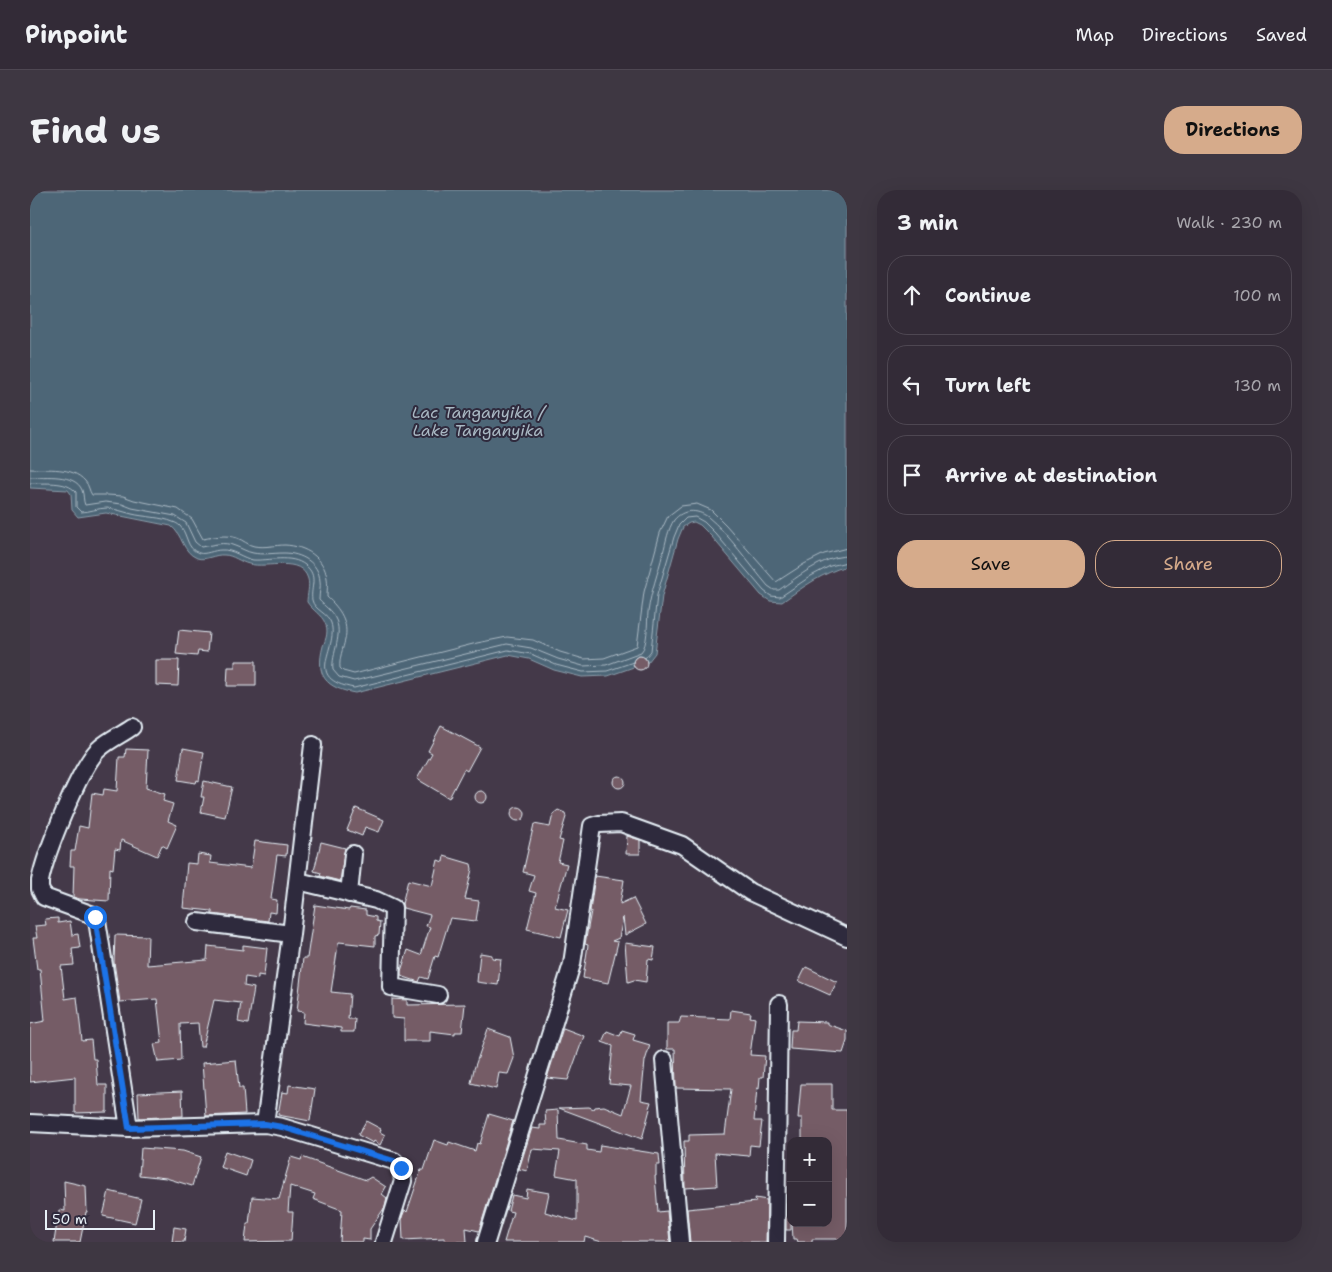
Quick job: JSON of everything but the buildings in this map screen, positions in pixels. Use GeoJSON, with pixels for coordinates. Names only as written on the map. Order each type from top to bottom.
{"type":"FeatureCollection","features":[{"type":"Feature","properties":{"kind":"street"},"geometry":{"type":"LineString","coordinates":[[129,1128],[97,920],[93,914],[44,897],[40,889],[40,881],[60,824],[88,762],[99,748],[132,727]]}},
{"type":"Feature","properties":{"kind":"street"},"geometry":{"type":"LineString","coordinates":[[265,1124],[298,881],[313,745]]}},
{"type":"Feature","properties":{"kind":"street"},"geometry":{"type":"LineString","coordinates":[[486,1242],[572,964],[592,826],[622,823],[682,845],[750,892],[847,937]]}},
{"type":"Feature","properties":{"kind":"street"},"geometry":{"type":"LineString","coordinates":[[349,894],[354,854]]}},
{"type":"Feature","properties":{"kind":"street"},"geometry":{"type":"LineString","coordinates":[[298,881],[376,900],[392,908],[391,987],[438,995]]}},
{"type":"Feature","properties":{"kind":"street"},"geometry":{"type":"LineString","coordinates":[[197,922],[291,934]]}},
{"type":"Feature","properties":{"kind":"street"},"geometry":{"type":"LineString","coordinates":[[776,1242],[779,1004]]}},
{"type":"Feature","properties":{"kind":"street"},"geometry":{"type":"LineString","coordinates":[[664,1060],[680,1242]]}},
{"type":"Feature","properties":{"kind":"street"},"geometry":{"type":"LineString","coordinates":[[30,1123],[129,1128],[265,1124],[394,1161],[399,1165],[403,1173],[403,1181],[384,1242]]}},
{"type":"Feature","properties":{"kind":"water","name":"Lac Tanganyika / Lake Tanganyika"},"geometry":{"type":"Polygon","coordinates":[[[30,190],[847,190],[847,566],[821,577],[782,602],[770,601],[761,595],[700,525],[694,522],[689,523],[683,527],[678,539],[662,596],[655,653],[648,662],[608,676],[582,677],[554,670],[529,659],[508,655],[355,693],[337,688],[325,679],[322,673],[321,656],[327,629],[322,617],[307,602],[308,579],[298,567],[283,564],[249,564],[224,555],[203,559],[197,558],[188,552],[171,526],[106,513],[78,517],[72,510],[71,494],[68,490],[30,488],[30,190]]]}},
{"type":"Feature","properties":{"kind":"route"},"geometry":{"type":"LineString","coordinates":[[95,917],[129,1128],[265,1124],[282,1127],[394,1161],[401,1168]]}}]}
